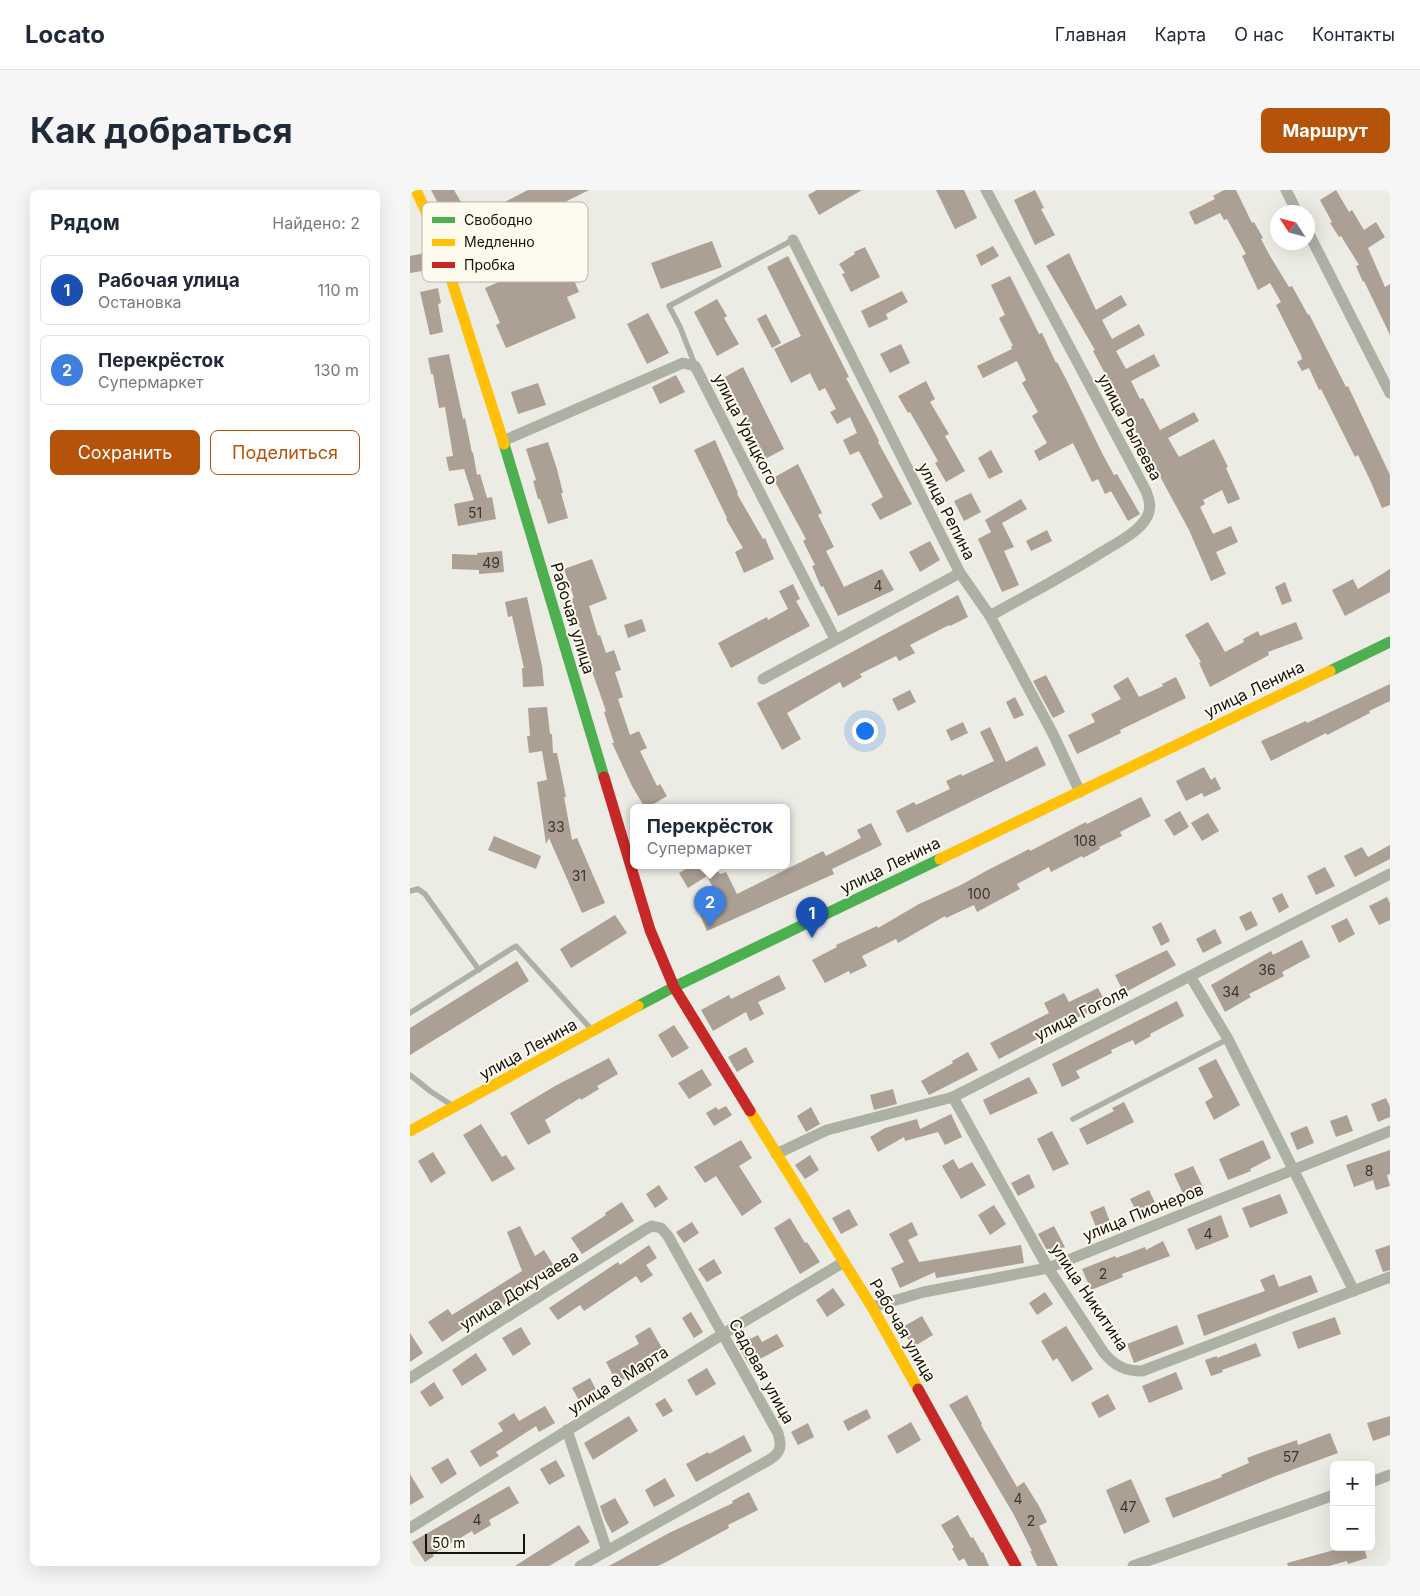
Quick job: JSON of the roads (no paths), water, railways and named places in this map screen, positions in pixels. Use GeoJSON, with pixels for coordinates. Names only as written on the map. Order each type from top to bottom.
{"type":"FeatureCollection","features":[{"type":"Feature","properties":{"kind":"street","name":"Рабочая улица"},"geometry":{"type":"LineString","coordinates":[[416,190],[422,203]]}},
{"type":"Feature","properties":{"kind":"street","name":"улица Рылеева"},"geometry":{"type":"LineString","coordinates":[[986,190],[1146,491],[1150,503],[1148,516],[1137,528],[1121,540],[1085,563],[990,616]]}},
{"type":"Feature","properties":{"kind":"street"},"geometry":{"type":"LineString","coordinates":[[1286,190],[1294,205]]}},
{"type":"Feature","properties":{"kind":"street","name":"улица Репина"},"geometry":{"type":"LineString","coordinates":[[793,240],[960,572],[990,616],[1080,792]]}},
{"type":"Feature","properties":{"kind":"street"},"geometry":{"type":"LineString","coordinates":[[1315,246],[1390,394]]}},
{"type":"Feature","properties":{"kind":"street","name":"Рабочая улица"},"geometry":{"type":"LineString","coordinates":[[452,282],[503,441],[630,863]]}},
{"type":"Feature","properties":{"kind":"street","name":"улица Урицкого"},"geometry":{"type":"LineString","coordinates":[[503,441],[683,363],[696,366],[835,639]]}},
{"type":"Feature","properties":{"kind":"street"},"geometry":{"type":"LineString","coordinates":[[763,679],[960,572]]}},
{"type":"Feature","properties":{"kind":"street","name":"улица Ленина"},"geometry":{"type":"LineString","coordinates":[[410,1131],[674,987],[1390,642]]}},
{"type":"Feature","properties":{"kind":"street","name":"Рабочая улица"},"geometry":{"type":"LineString","coordinates":[[632,869],[650,930],[674,987],[872,1307],[1016,1566]]}},
{"type":"Feature","properties":{"kind":"street","name":"улица Гоголя"},"geometry":{"type":"LineString","coordinates":[[776,1154],[827,1130],[953,1097],[1390,874]]}},
{"type":"Feature","properties":{"kind":"street"},"geometry":{"type":"LineString","coordinates":[[1190,976],[1228,1039],[1354,1290]]}},
{"type":"Feature","properties":{"kind":"street","name":"улица Никитина"},"geometry":{"type":"LineString","coordinates":[[953,1097],[1048,1268],[1104,1353],[1112,1363],[1130,1371],[1142,1371],[1390,1277]]}},
{"type":"Feature","properties":{"kind":"street","name":"улица Пионеров"},"geometry":{"type":"LineString","coordinates":[[872,1307],[924,1292],[1048,1268],[1390,1131]]}},
{"type":"Feature","properties":{"kind":"street","name":"Садовая улица"},"geometry":{"type":"LineString","coordinates":[[580,1566],[776,1456],[780,1450],[781,1443],[778,1433],[665,1232],[658,1226],[646,1229]]}},
{"type":"Feature","properties":{"kind":"street","name":"улица Докучаева"},"geometry":{"type":"LineString","coordinates":[[410,1378],[646,1229]]}},
{"type":"Feature","properties":{"kind":"street","name":"улица 8 Марта"},"geometry":{"type":"LineString","coordinates":[[410,1528],[723,1334],[844,1262]]}},
{"type":"Feature","properties":{"kind":"street"},"geometry":{"type":"LineString","coordinates":[[567,1430],[607,1551]]}},
{"type":"Feature","properties":{"kind":"street"},"geometry":{"type":"LineString","coordinates":[[1375,1481],[1390,1475]]}},
{"type":"Feature","properties":{"kind":"street"},"geometry":{"type":"LineString","coordinates":[[1133,1566],[1330,1496]]}},
{"type":"Feature","properties":{"kind":"lane"},"geometry":{"type":"LineString","coordinates":[[696,366],[669,306],[793,240]]}},
{"type":"Feature","properties":{"kind":"lane"},"geometry":{"type":"LineString","coordinates":[[410,891],[418,890],[425,894],[479,970]]}},
{"type":"Feature","properties":{"kind":"lane"},"geometry":{"type":"LineString","coordinates":[[410,1013],[516,946],[593,1031]]}},
{"type":"Feature","properties":{"kind":"lane"},"geometry":{"type":"LineString","coordinates":[[1073,1119],[1228,1039]]}},
{"type":"Feature","properties":{"kind":"lane"},"geometry":{"type":"LineString","coordinates":[[410,1075],[455,1107]]}},
{"type":"Feature","properties":{"kind":"place","name":"Перекрёсток"},"geometry":{"type":"Point","coordinates":[710,927]}},
{"type":"Feature","properties":{"kind":"place","name":"Рабочая улица"},"geometry":{"type":"Point","coordinates":[812,938]}}]}
